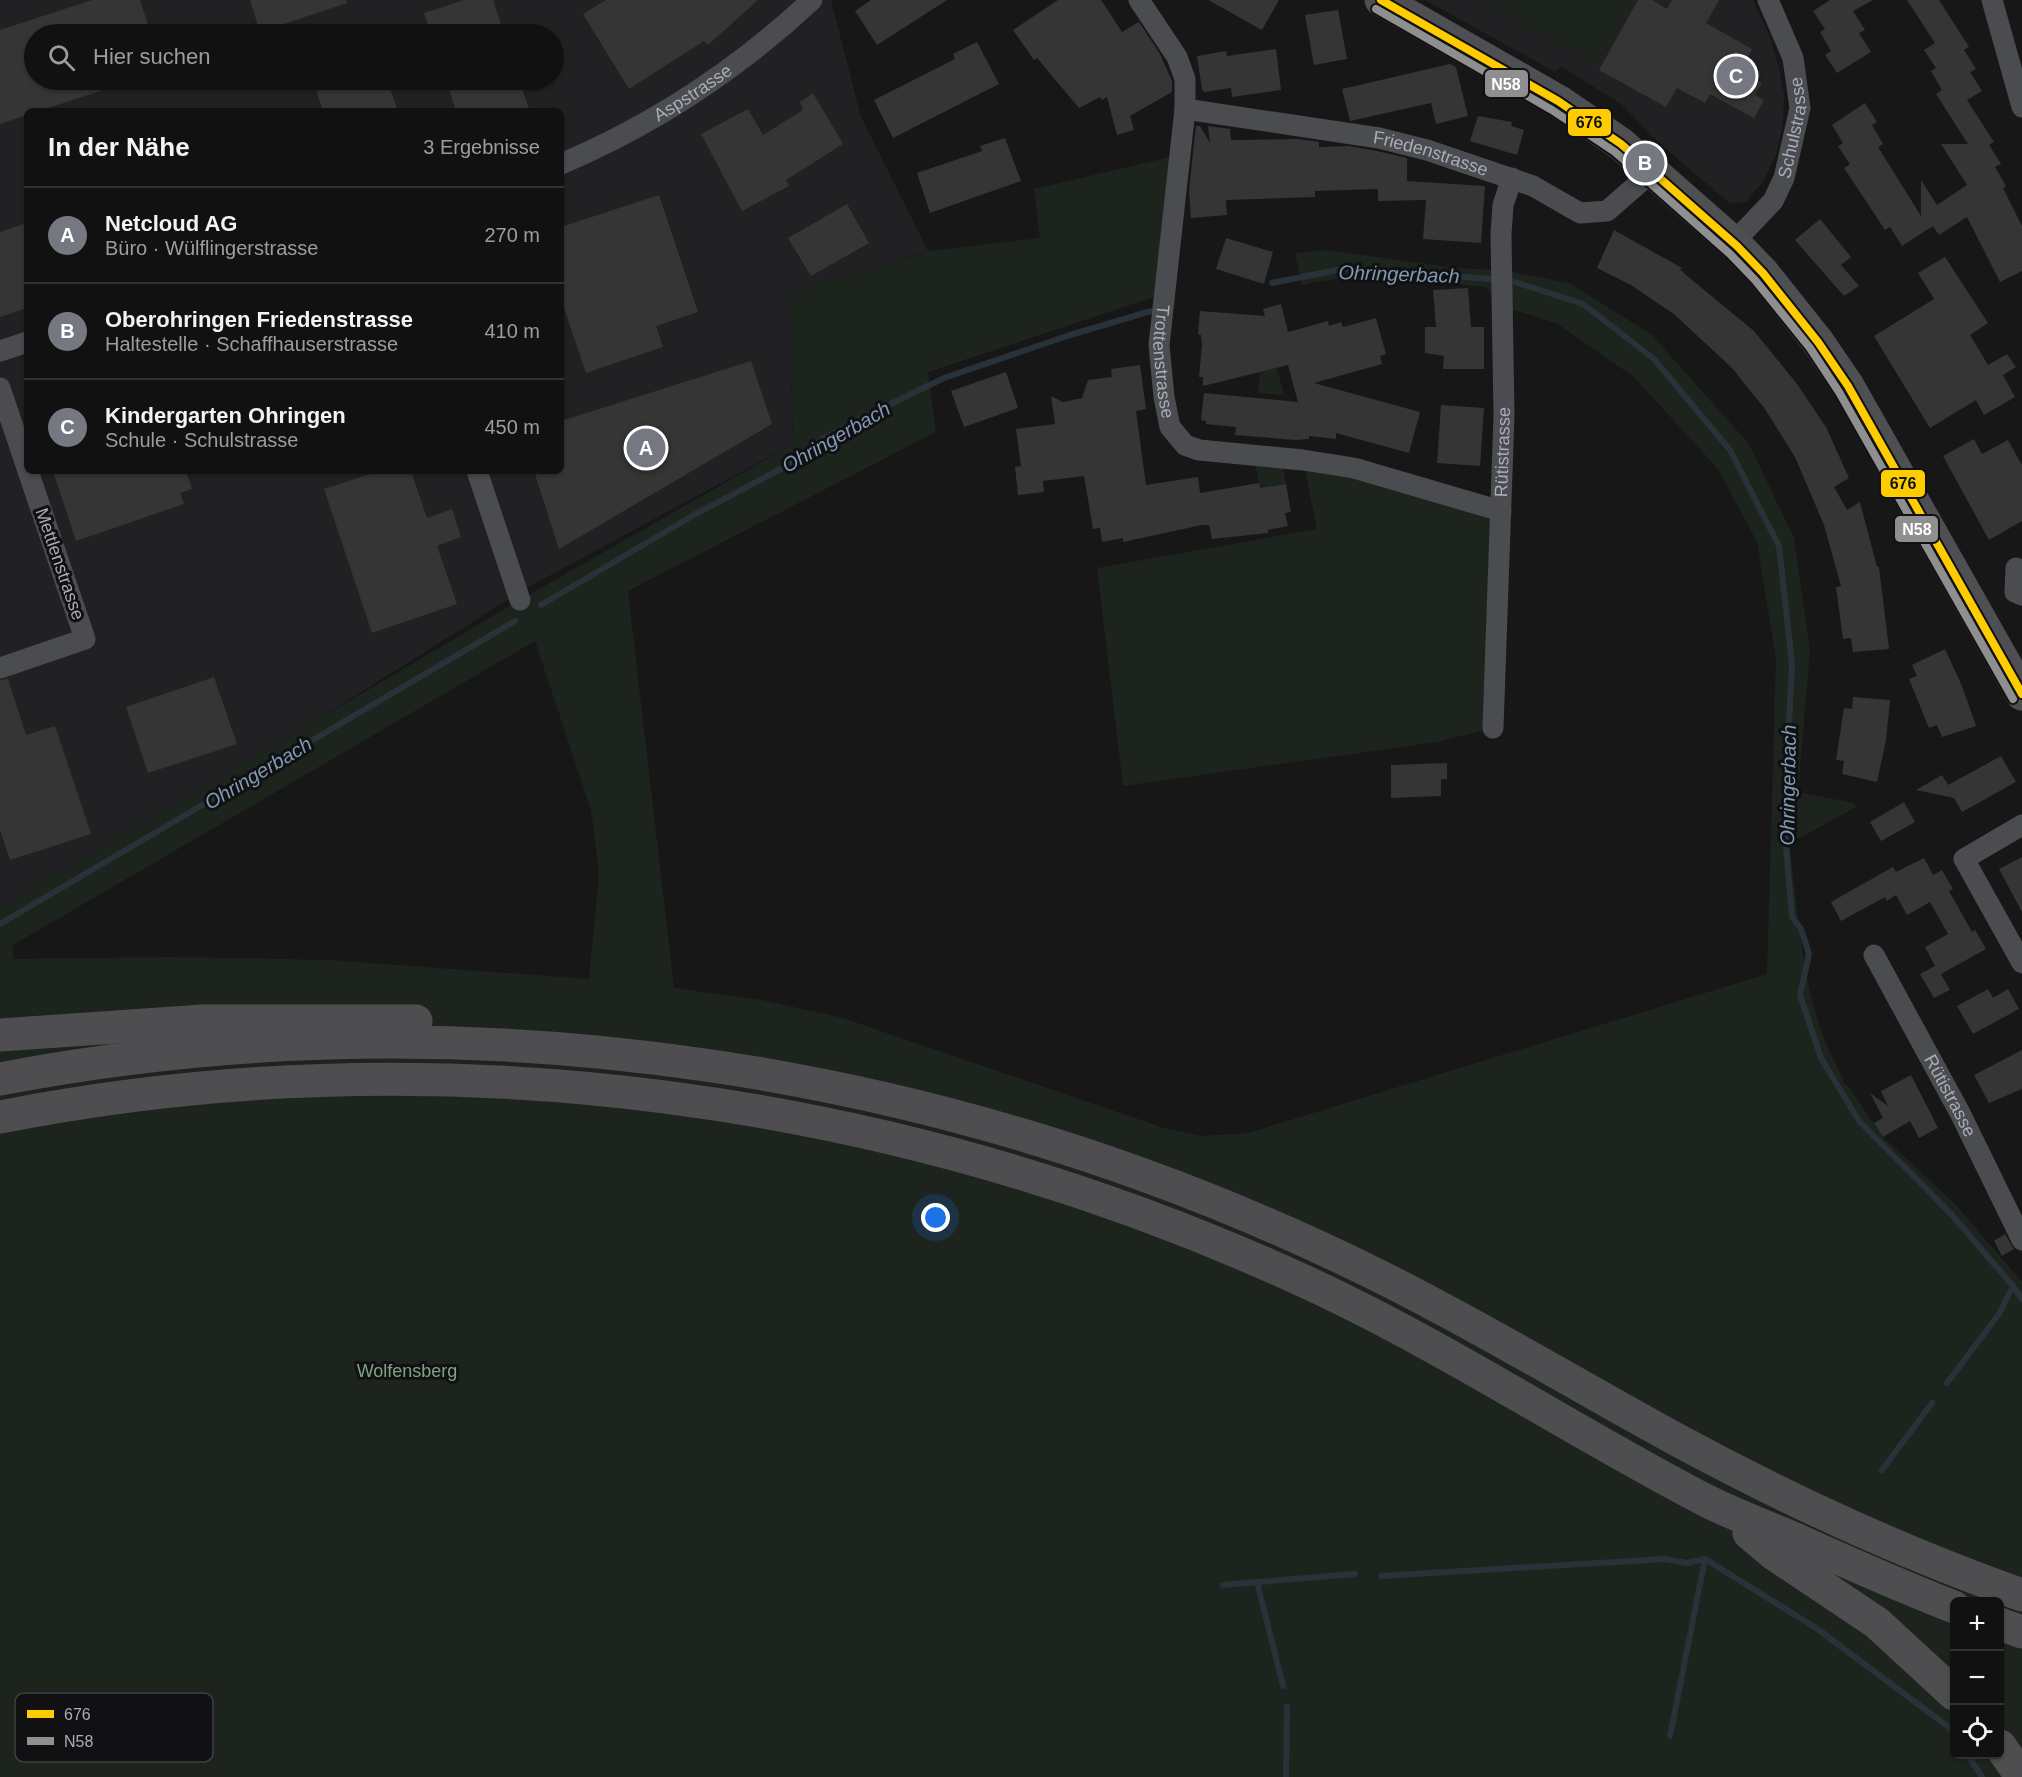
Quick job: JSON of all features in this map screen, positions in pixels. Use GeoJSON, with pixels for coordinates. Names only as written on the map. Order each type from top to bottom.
{"type":"FeatureCollection","features":[{"type":"Feature","properties":{"kind":"highway"},"geometry":{"type":"LineString","coordinates":[[0,1035],[191,1021],[369,1020],[454,1023],[574,1050]]}},
{"type":"Feature","properties":{"kind":"highway"},"geometry":{"type":"LineString","coordinates":[[0,1079],[137,1058],[294,1045],[417,1042],[574,1050],[740,1070],[894,1100],[1014,1132],[1173,1186],[1276,1228],[1378,1276],[1669,1435],[1817,1511],[1917,1555],[2022,1595]]}},
{"type":"Feature","properties":{"kind":"highway"},"geometry":{"type":"LineString","coordinates":[[0,1117],[130,1097],[240,1085],[351,1080],[461,1080],[571,1087],[680,1098],[789,1116],[896,1138],[1004,1167],[1097,1198],[1261,1262],[1410,1334],[1712,1504],[1950,1606]]}},
{"type":"Feature","properties":{"kind":"highway"},"geometry":{"type":"LineString","coordinates":[[1712,1504],[1774,1554],[1877,1623],[1950,1690]]}},
{"type":"Feature","properties":{"kind":"highway"},"geometry":{"type":"LineString","coordinates":[[2004,1625],[2022,1632]]}},
{"type":"Feature","properties":{"kind":"highway"},"geometry":{"type":"LineString","coordinates":[[2004,1752],[2022,1777]]}},
{"type":"Feature","properties":{"kind":"main road"},"geometry":{"type":"LineString","coordinates":[[1381,0],[1558,101],[1621,144],[1733,243],[1791,306],[1848,386],[2022,694]]}},
{"type":"Feature","properties":{"kind":"street","name":"Aspstrasse"},"geometry":{"type":"LineString","coordinates":[[564,163],[613,141],[716,80],[774,35],[812,0]]}},
{"type":"Feature","properties":{"kind":"street","name":"Trottenstrasse"},"geometry":{"type":"LineString","coordinates":[[1139,0],[1177,57],[1185,79],[1185,109],[1159,345],[1164,397],[1170,427],[1185,445],[1199,450],[1303,460],[1354,468],[1501,511]]}},
{"type":"Feature","properties":{"kind":"street","name":"Schulstrasse"},"geometry":{"type":"LineString","coordinates":[[1733,243],[1773,201],[1790,156],[1800,108],[1793,58],[1768,0]]}},
{"type":"Feature","properties":{"kind":"street"},"geometry":{"type":"LineString","coordinates":[[1992,0],[2022,107]]}},
{"type":"Feature","properties":{"kind":"street","name":"Friedenstrasse"},"geometry":{"type":"LineString","coordinates":[[1185,109],[1379,138],[1427,150],[1533,186],[1580,213],[1607,211],[1653,171]]}},
{"type":"Feature","properties":{"kind":"street","name":"Rütistrasse"},"geometry":{"type":"LineString","coordinates":[[1492,728],[1504,415],[1501,234],[1503,205],[1512,178]]}},
{"type":"Feature","properties":{"kind":"street"},"geometry":{"type":"LineString","coordinates":[[0,351],[24,343]]}},
{"type":"Feature","properties":{"kind":"street","name":"Mettlenstrasse"},"geometry":{"type":"LineString","coordinates":[[0,388],[24,457]]}},
{"type":"Feature","properties":{"kind":"street","name":"Mettlenstrasse"},"geometry":{"type":"LineString","coordinates":[[0,668],[85,639],[30,474]]}},
{"type":"Feature","properties":{"kind":"street"},"geometry":{"type":"LineString","coordinates":[[478,474],[520,600]]}},
{"type":"Feature","properties":{"kind":"street"},"geometry":{"type":"LineString","coordinates":[[2016,568],[2015,592],[2022,595]]}},
{"type":"Feature","properties":{"kind":"street"},"geometry":{"type":"LineString","coordinates":[[2022,825],[1964,859],[2022,963]]}},
{"type":"Feature","properties":{"kind":"street","name":"Rütistrasse"},"geometry":{"type":"LineString","coordinates":[[1874,956],[1960,1113],[2022,1240]]}},
{"type":"Feature","properties":{"kind":"shaded area"},"geometry":{"type":"Polygon","coordinates":[[[0,0],[831,0],[861,117],[928,251],[789,292],[793,444],[525,589],[293,735],[0,907],[0,0]]]}},
{"type":"Feature","properties":{"kind":"shaded area"},"geometry":{"type":"Polygon","coordinates":[[[1425,0],[1753,0],[1770,37],[1784,95],[1783,124],[1776,154],[1764,180],[1746,202],[1729,203],[1657,141],[1621,104],[1562,67],[1555,72],[1425,0]]]}},
{"type":"Feature","properties":{"kind":"green space"},"geometry":{"type":"Polygon","coordinates":[[[1476,0],[1629,0],[1632,2],[1599,64],[1476,0]]]}},
{"type":"Feature","properties":{"kind":"green space","name":"Wolfensberg"},"geometry":{"type":"Polygon","coordinates":[[[1179,155],[1163,294],[928,372],[936,432],[628,591],[674,988],[762,1000],[843,1018],[1164,1128],[1202,1136],[1248,1133],[1767,974],[1776,659],[1757,542],[1718,469],[1634,377],[1556,323],[1501,306],[1485,287],[1393,278],[1345,279],[1302,285],[1295,253],[1327,250],[1455,268],[1501,270],[1569,283],[1651,334],[1749,444],[1794,538],[1810,650],[1798,792],[1854,803],[1856,807],[1789,844],[1805,966],[1819,1025],[1844,1079],[1843,1082],[1883,1137],[1955,1204],[2022,1282],[2022,1777],[0,1777],[0,907],[520,600],[793,444],[789,292],[929,251],[1040,238],[1034,189],[1179,155]],[[535,641],[13,945],[13,959],[171,957],[329,960],[589,979],[599,873],[591,810],[535,641]]]}},
{"type":"Feature","properties":{"kind":"green space"},"geometry":{"type":"Polygon","coordinates":[[[1277,368],[1284,395],[1258,393],[1260,372],[1277,368]]]}},
{"type":"Feature","properties":{"kind":"green space"},"geometry":{"type":"Polygon","coordinates":[[[1303,460],[1501,511],[1493,728],[1437,742],[1123,786],[1097,568],[1317,529],[1303,460]]]}},
{"type":"Feature","properties":{"kind":"green space"},"geometry":{"type":"Polygon","coordinates":[[[1255,464],[1282,464],[1286,484],[1260,488],[1255,464]]]}},
{"type":"Feature","properties":{"kind":"building"},"geometry":{"type":"Polygon","coordinates":[[[92,0],[140,0],[148,24],[24,24],[24,90],[104,90],[48,108],[24,108],[24,116],[0,124],[0,30],[92,0]]]}},
{"type":"Feature","properties":{"kind":"building"},"geometry":{"type":"Polygon","coordinates":[[[250,0],[346,0],[347,3],[284,24],[258,24],[250,0]]]}},
{"type":"Feature","properties":{"kind":"building"},"geometry":{"type":"Polygon","coordinates":[[[464,0],[493,0],[501,24],[428,24],[424,13],[464,0]]]}},
{"type":"Feature","properties":{"kind":"building"},"geometry":{"type":"Polygon","coordinates":[[[606,0],[758,0],[708,45],[704,41],[629,89],[583,14],[606,0]]]}},
{"type":"Feature","properties":{"kind":"building"},"geometry":{"type":"Polygon","coordinates":[[[871,0],[947,0],[877,45],[855,11],[871,0]]]}},
{"type":"Feature","properties":{"kind":"building"},"geometry":{"type":"Polygon","coordinates":[[[1058,0],[1101,0],[1122,32],[1139,22],[1160,54],[1172,81],[1172,92],[1130,116],[1134,130],[1117,135],[1107,97],[1102,100],[1100,97],[1079,108],[1037,58],[1034,60],[1013,30],[1058,0]]]}},
{"type":"Feature","properties":{"kind":"building"},"geometry":{"type":"Polygon","coordinates":[[[1208,0],[1279,0],[1262,30],[1208,0]]]}},
{"type":"Feature","properties":{"kind":"building"},"geometry":{"type":"Polygon","coordinates":[[[1638,0],[1652,0],[1667,9],[1672,0],[1719,0],[1706,23],[1752,49],[1745,63],[1761,72],[1757,80],[1762,83],[1755,95],[1764,100],[1754,118],[1710,94],[1705,103],[1677,88],[1666,107],[1599,70],[1638,0]]]}},
{"type":"Feature","properties":{"kind":"building"},"geometry":{"type":"Polygon","coordinates":[[[1830,0],[1873,0],[1853,11],[1865,30],[1859,33],[1871,52],[1837,73],[1825,55],[1831,51],[1820,32],[1825,29],[1813,11],[1830,0]]]}},
{"type":"Feature","properties":{"kind":"building"},"geometry":{"type":"Polygon","coordinates":[[[1907,0],[1939,0],[1969,47],[1964,50],[1976,69],[1970,72],[1982,91],[1967,100],[1994,142],[1989,145],[2001,164],[1995,167],[2006,186],[2003,188],[2022,226],[2022,271],[2000,282],[1967,217],[1939,235],[1933,226],[1902,246],[1890,227],[1885,230],[1844,168],[1850,164],[1838,146],[1843,143],[1832,125],[1865,103],[1877,122],[1872,125],[1883,144],[1878,147],[1921,216],[1921,180],[1937,205],[1967,185],[1941,144],[1968,144],[1936,94],[1942,90],[1931,71],[1936,68],[1924,50],[1935,43],[1907,0]]]}},
{"type":"Feature","properties":{"kind":"building"},"geometry":{"type":"Polygon","coordinates":[[[1338,10],[1347,59],[1314,65],[1305,15],[1338,10]]]}},
{"type":"Feature","properties":{"kind":"building"},"geometry":{"type":"Polygon","coordinates":[[[977,42],[999,84],[893,138],[874,100],[955,59],[953,54],[977,42]]]}},
{"type":"Feature","properties":{"kind":"building"},"geometry":{"type":"Polygon","coordinates":[[[1276,49],[1281,90],[1232,97],[1231,88],[1204,92],[1202,89],[1197,56],[1226,51],[1227,56],[1276,49]]]}},
{"type":"Feature","properties":{"kind":"building"},"geometry":{"type":"Polygon","coordinates":[[[1450,64],[1456,67],[1468,116],[1436,124],[1431,103],[1350,121],[1342,89],[1450,64]]]}},
{"type":"Feature","properties":{"kind":"building"},"geometry":{"type":"Polygon","coordinates":[[[316,90],[391,90],[397,108],[322,108],[316,90]]]}},
{"type":"Feature","properties":{"kind":"building"},"geometry":{"type":"Polygon","coordinates":[[[449,90],[523,90],[529,108],[455,108],[449,90]]]}},
{"type":"Feature","properties":{"kind":"building"},"geometry":{"type":"Polygon","coordinates":[[[813,93],[843,144],[786,180],[789,186],[742,211],[701,134],[748,109],[763,135],[803,110],[800,102],[813,93]]]}},
{"type":"Feature","properties":{"kind":"building"},"geometry":{"type":"Polygon","coordinates":[[[1478,116],[1512,122],[1511,126],[1524,130],[1517,155],[1470,141],[1478,116]]]}},
{"type":"Feature","properties":{"kind":"building"},"geometry":{"type":"Polygon","coordinates":[[[1196,126],[1200,126],[1210,143],[1208,126],[1230,129],[1231,140],[1297,139],[1319,142],[1319,147],[1349,146],[1407,158],[1407,181],[1485,186],[1481,243],[1423,239],[1426,200],[1378,201],[1378,189],[1315,191],[1315,197],[1226,200],[1227,215],[1191,218],[1189,190],[1196,126]]]}},
{"type":"Feature","properties":{"kind":"building"},"geometry":{"type":"Polygon","coordinates":[[[1005,138],[1021,181],[930,213],[917,173],[982,151],[980,146],[1005,138]]]}},
{"type":"Feature","properties":{"kind":"building"},"geometry":{"type":"Polygon","coordinates":[[[659,195],[698,312],[656,326],[663,347],[586,373],[564,308],[564,226],[659,195]]]}},
{"type":"Feature","properties":{"kind":"building"},"geometry":{"type":"Polygon","coordinates":[[[847,204],[869,243],[811,276],[788,238],[847,204]]]}},
{"type":"Feature","properties":{"kind":"building"},"geometry":{"type":"Polygon","coordinates":[[[1820,219],[1851,257],[1841,265],[1859,286],[1844,296],[1795,240],[1820,219]]]}},
{"type":"Feature","properties":{"kind":"building"},"geometry":{"type":"Polygon","coordinates":[[[24,224],[24,309],[0,317],[0,232],[24,224]]]}},
{"type":"Feature","properties":{"kind":"building"},"geometry":{"type":"Polygon","coordinates":[[[1614,230],[1682,268],[1680,269],[1686,275],[1754,331],[1797,384],[1826,427],[1849,478],[1834,487],[1847,510],[1860,502],[1877,567],[1879,567],[1889,649],[1853,652],[1851,638],[1843,639],[1836,587],[1841,586],[1824,525],[1795,457],[1765,409],[1732,368],[1675,315],[1631,285],[1597,268],[1614,230]]]}},
{"type":"Feature","properties":{"kind":"building"},"geometry":{"type":"Polygon","coordinates":[[[1226,238],[1273,252],[1264,284],[1216,269],[1226,238]]]}},
{"type":"Feature","properties":{"kind":"building"},"geometry":{"type":"Polygon","coordinates":[[[1945,257],[1988,323],[1970,335],[1988,365],[2007,354],[2016,367],[2003,375],[2015,397],[1984,415],[1976,400],[1930,428],[1874,336],[1934,299],[1918,273],[1945,257]]]}},
{"type":"Feature","properties":{"kind":"building"},"geometry":{"type":"Polygon","coordinates":[[[1468,288],[1471,327],[1484,327],[1484,369],[1443,369],[1444,356],[1425,353],[1425,327],[1436,327],[1433,290],[1468,288]]]}},
{"type":"Feature","properties":{"kind":"building"},"geometry":{"type":"Polygon","coordinates":[[[1281,304],[1288,332],[1328,321],[1329,326],[1341,322],[1343,327],[1376,318],[1386,354],[1380,356],[1382,364],[1314,383],[1420,412],[1409,453],[1336,433],[1336,439],[1309,436],[1309,439],[1295,440],[1235,435],[1236,427],[1206,424],[1206,421],[1201,420],[1204,393],[1298,402],[1288,365],[1203,386],[1203,377],[1199,377],[1202,345],[1201,335],[1198,334],[1200,311],[1265,316],[1263,309],[1281,304]]]}},
{"type":"Feature","properties":{"kind":"building"},"geometry":{"type":"Polygon","coordinates":[[[751,361],[772,424],[559,549],[535,474],[564,474],[564,420],[751,361]]]}},
{"type":"Feature","properties":{"kind":"building"},"geometry":{"type":"Polygon","coordinates":[[[1140,365],[1146,409],[1136,411],[1146,485],[1198,477],[1200,493],[1259,483],[1260,488],[1286,484],[1291,512],[1285,513],[1288,526],[1268,530],[1268,533],[1212,539],[1209,525],[1202,525],[1123,542],[1123,538],[1102,542],[1100,528],[1093,529],[1084,476],[1043,481],[1044,492],[1018,495],[1015,467],[1021,466],[1016,429],[1055,424],[1051,396],[1063,402],[1082,398],[1088,380],[1112,377],[1111,369],[1140,365]]]}},
{"type":"Feature","properties":{"kind":"building"},"geometry":{"type":"Polygon","coordinates":[[[1006,372],[1018,408],[964,427],[951,391],[1006,372]]]}},
{"type":"Feature","properties":{"kind":"building"},"geometry":{"type":"Polygon","coordinates":[[[1441,405],[1484,408],[1480,466],[1437,463],[1441,405]]]}},
{"type":"Feature","properties":{"kind":"building"},"geometry":{"type":"Polygon","coordinates":[[[1974,439],[1982,454],[2008,440],[2022,465],[2022,521],[1989,540],[1943,456],[1974,439]]]}},
{"type":"Feature","properties":{"kind":"building"},"geometry":{"type":"Polygon","coordinates":[[[54,474],[187,474],[192,489],[180,493],[184,504],[76,541],[54,474]]]}},
{"type":"Feature","properties":{"kind":"building"},"geometry":{"type":"Polygon","coordinates":[[[370,474],[412,474],[427,518],[452,509],[461,537],[437,546],[457,604],[372,633],[324,489],[370,474]]]}},
{"type":"Feature","properties":{"kind":"building"},"geometry":{"type":"Polygon","coordinates":[[[1945,649],[1962,686],[1976,726],[1942,737],[1937,725],[1929,728],[1909,679],[1917,676],[1912,665],[1945,649]]]}},
{"type":"Feature","properties":{"kind":"building"},"geometry":{"type":"Polygon","coordinates":[[[214,677],[237,744],[148,773],[126,707],[214,677]]]}},
{"type":"Feature","properties":{"kind":"building"},"geometry":{"type":"Polygon","coordinates":[[[8,679],[26,735],[55,726],[91,834],[10,860],[0,830],[0,680],[8,679]]]}},
{"type":"Feature","properties":{"kind":"building"},"geometry":{"type":"Polygon","coordinates":[[[1853,697],[1890,700],[1886,740],[1877,782],[1842,774],[1844,761],[1836,760],[1844,708],[1852,709],[1853,697]]]}},
{"type":"Feature","properties":{"kind":"building"},"geometry":{"type":"Polygon","coordinates":[[[2001,756],[2016,782],[1962,812],[1954,798],[1916,790],[1942,775],[1948,785],[2001,756]]]}},
{"type":"Feature","properties":{"kind":"building"},"geometry":{"type":"Polygon","coordinates":[[[1447,763],[1447,779],[1441,779],[1441,796],[1391,798],[1391,765],[1447,763]]]}},
{"type":"Feature","properties":{"kind":"building"},"geometry":{"type":"Polygon","coordinates":[[[1904,802],[1915,822],[1881,841],[1870,822],[1904,802]]]}},
{"type":"Feature","properties":{"kind":"building"},"geometry":{"type":"Polygon","coordinates":[[[2022,857],[2022,912],[1999,869],[2022,857]]]}},
{"type":"Feature","properties":{"kind":"building"},"geometry":{"type":"Polygon","coordinates":[[[1924,858],[1933,875],[1942,870],[1953,889],[1949,891],[1972,932],[1975,930],[1986,949],[1941,974],[1950,990],[1934,998],[1920,974],[1935,966],[1925,947],[1948,934],[1930,902],[1907,915],[1896,895],[1887,901],[1885,897],[1841,921],[1831,902],[1893,867],[1896,872],[1924,858]]]}},
{"type":"Feature","properties":{"kind":"building"},"geometry":{"type":"Polygon","coordinates":[[[1988,989],[1993,998],[2008,989],[2019,1009],[1973,1034],[1957,1006],[1988,989]]]}},
{"type":"Feature","properties":{"kind":"building"},"geometry":{"type":"Polygon","coordinates":[[[2022,1050],[2022,1089],[1989,1103],[1974,1075],[2022,1050]]]}},
{"type":"Feature","properties":{"kind":"building"},"geometry":{"type":"Polygon","coordinates":[[[1911,1075],[1938,1128],[1919,1138],[1910,1121],[1883,1137],[1874,1123],[1883,1118],[1870,1093],[1888,1106],[1881,1091],[1911,1075]]]}},
{"type":"Feature","properties":{"kind":"building"},"geometry":{"type":"Polygon","coordinates":[[[2005,1234],[2014,1249],[2002,1256],[1994,1241],[2005,1234]]]}},
{"type":"Feature","properties":{"kind":"waterway","name":"Ohringerbach"},"geometry":{"type":"LineString","coordinates":[[1272,283],[1347,268],[1490,279]]}},
{"type":"Feature","properties":{"kind":"waterway","name":"Ohringerbach"},"geometry":{"type":"LineString","coordinates":[[1515,282],[1583,304],[1654,359],[1730,450],[1779,546],[1792,664],[1784,822],[1792,917],[1801,929],[1809,954],[1800,995],[1821,1058],[1859,1121],[1951,1214],[2013,1286],[1999,1314],[1947,1383]]}},
{"type":"Feature","properties":{"kind":"waterway","name":"Ohringerbach"},"geometry":{"type":"LineString","coordinates":[[541,605],[694,515],[790,464],[821,440],[944,378],[1067,336],[1151,311]]}},
{"type":"Feature","properties":{"kind":"waterway","name":"Ohringerbach"},"geometry":{"type":"LineString","coordinates":[[0,924],[515,621]]}},
{"type":"Feature","properties":{"kind":"waterway"},"geometry":{"type":"LineString","coordinates":[[2013,1286],[2022,1299]]}},
{"type":"Feature","properties":{"kind":"waterway","name":"Ohringerbach"},"geometry":{"type":"LineString","coordinates":[[1882,1470],[1932,1403]]}},
{"type":"Feature","properties":{"kind":"waterway"},"geometry":{"type":"LineString","coordinates":[[1381,1576],[1665,1559],[1687,1563],[1705,1559]]}},
{"type":"Feature","properties":{"kind":"waterway"},"geometry":{"type":"LineString","coordinates":[[1670,1736],[1705,1559],[1816,1628],[1950,1728]]}},
{"type":"Feature","properties":{"kind":"waterway"},"geometry":{"type":"LineString","coordinates":[[1223,1585],[1355,1574]]}},
{"type":"Feature","properties":{"kind":"waterway"},"geometry":{"type":"LineString","coordinates":[[1257,1582],[1283,1686]]}},
{"type":"Feature","properties":{"kind":"waterway"},"geometry":{"type":"LineString","coordinates":[[1286,1777],[1287,1707]]}},
{"type":"Feature","properties":{"kind":"waterway"},"geometry":{"type":"LineString","coordinates":[[1970,1759],[1982,1777]]}},
{"type":"Feature","properties":{"kind":"transit line","name":"676"},"geometry":{"type":"LineString","coordinates":[[1381,0],[1558,101],[1621,144],[1737,246],[1763,273],[1818,342],[1848,386],[2022,694]]}},
{"type":"Feature","properties":{"kind":"transit line","name":"N58"},"geometry":{"type":"LineString","coordinates":[[1376,9],[1552,110],[1615,152],[1730,254],[1755,280],[1810,348],[1839,392],[2013,699]]}},
{"type":"Feature","properties":{"kind":"place","name":"Kindergarten Ohringen"},"geometry":{"type":"Point","coordinates":[1736,76]}},
{"type":"Feature","properties":{"kind":"place","name":"Oberohringen Friedenstrasse"},"geometry":{"type":"Point","coordinates":[1645,163]}},
{"type":"Feature","properties":{"kind":"place","name":"Netcloud AG"},"geometry":{"type":"Point","coordinates":[646,448]}}]}
